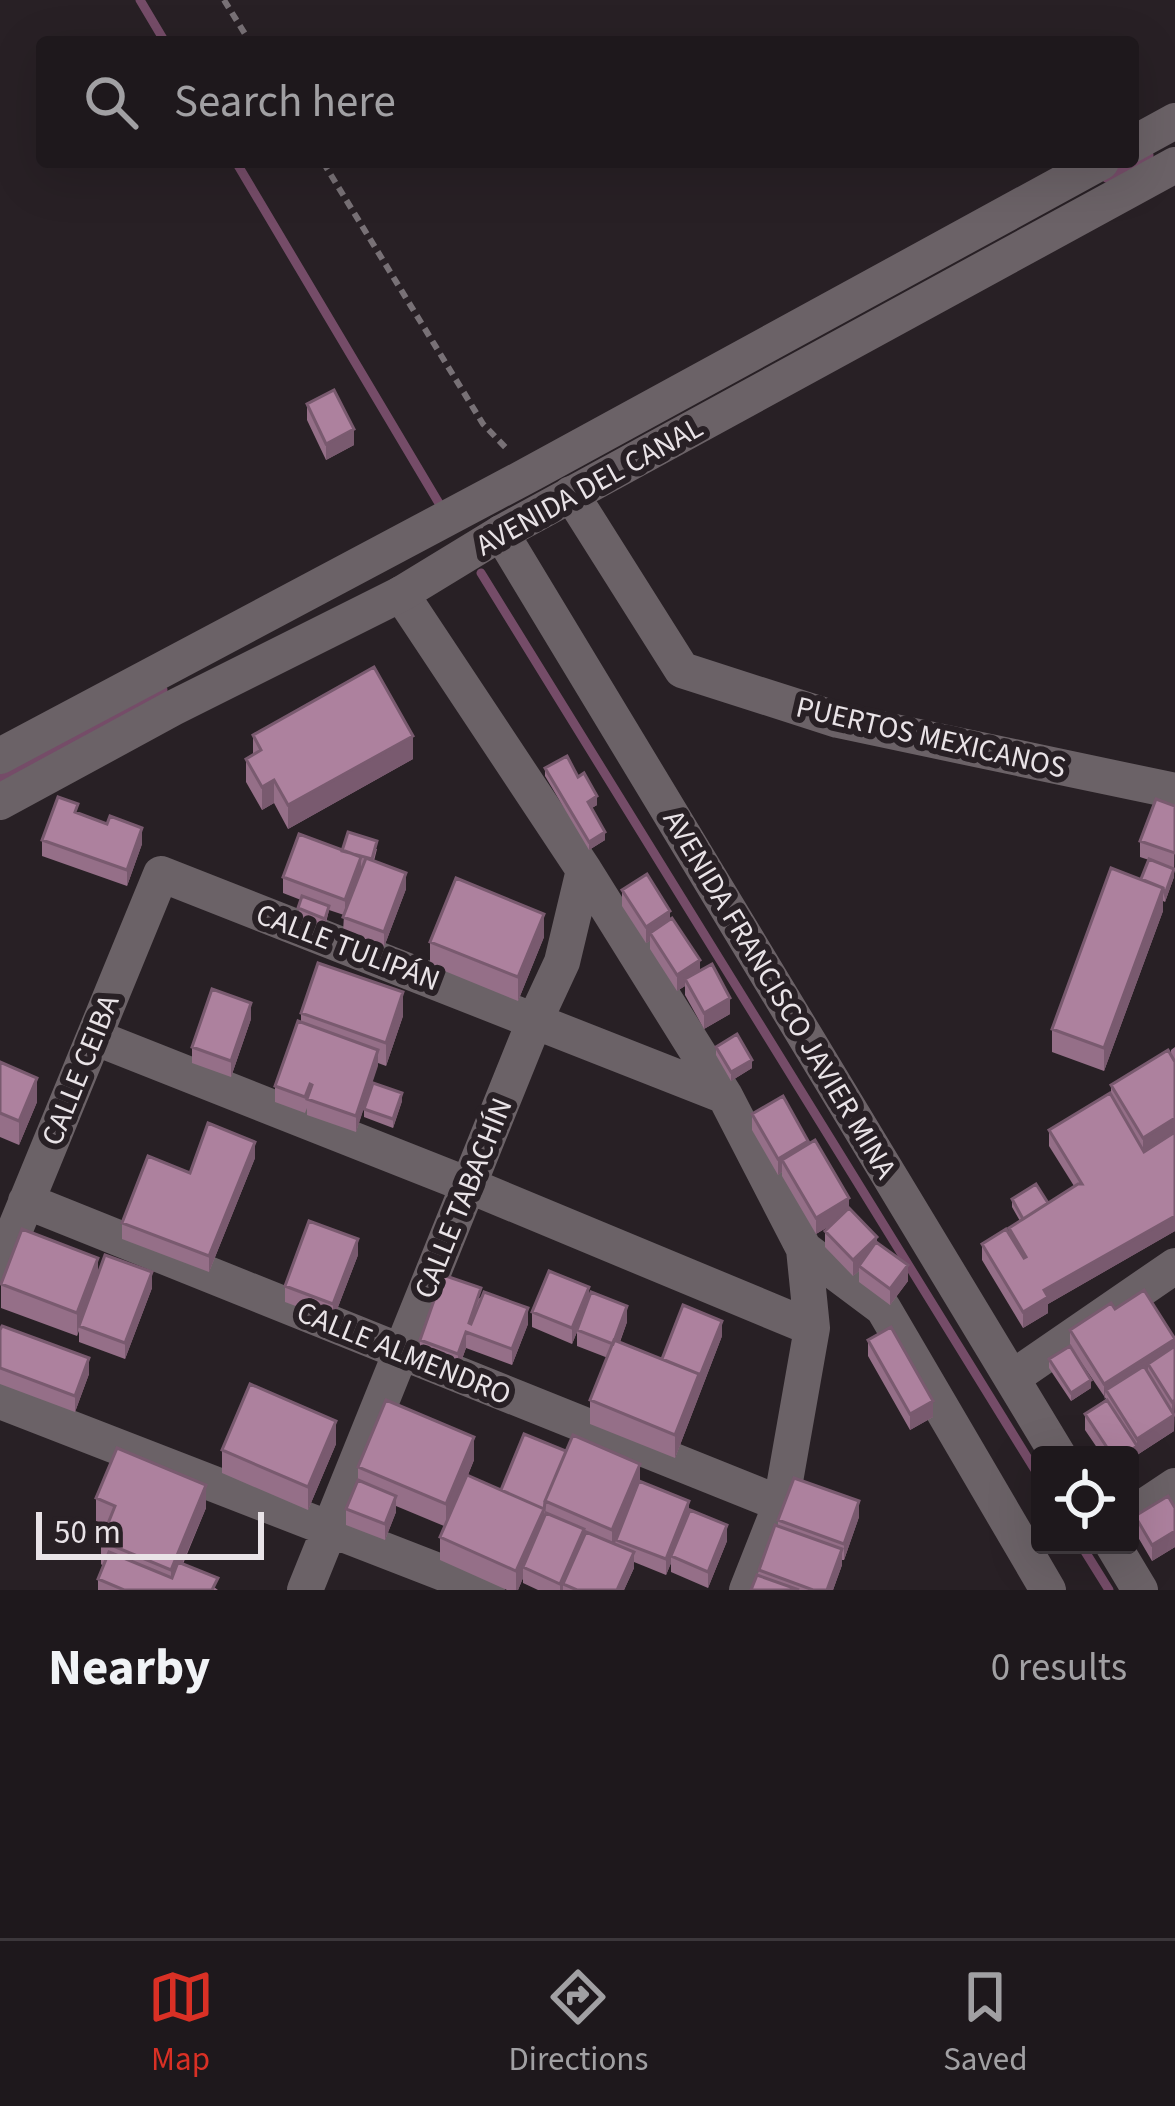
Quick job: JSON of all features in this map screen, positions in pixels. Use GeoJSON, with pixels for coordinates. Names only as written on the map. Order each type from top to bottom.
{"type":"FeatureCollection","features":[{"type":"Feature","properties":{"kind":"street"},"geometry":{"type":"LineString","coordinates":[[1139,141],[1175,121]]}},
{"type":"Feature","properties":{"kind":"street","name":"AVENIDA DEL CANAL"},"geometry":{"type":"LineString","coordinates":[[0,802],[173,708],[401,594],[571,494],[1175,165]]}},
{"type":"Feature","properties":{"kind":"street"},"geometry":{"type":"LineString","coordinates":[[0,756],[532,473],[1089,168]]}},
{"type":"Feature","properties":{"kind":"street","name":"PUERTOS MEXICANOS"},"geometry":{"type":"LineString","coordinates":[[571,494],[682,670],[838,720],[1175,791]]}},
{"type":"Feature","properties":{"kind":"street","name":"AVENIDA FRANCISCO JAVIER MINA"},"geometry":{"type":"LineString","coordinates":[[501,533],[1053,1446]]}},
{"type":"Feature","properties":{"kind":"street"},"geometry":{"type":"LineString","coordinates":[[401,594],[584,870],[725,1096],[805,1249],[812,1328],[781,1504],[747,1590]]}},
{"type":"Feature","properties":{"kind":"street","name":"CALLE TABACHÍN"},"geometry":{"type":"LineString","coordinates":[[305,1590],[562,962],[584,870]]}},
{"type":"Feature","properties":{"kind":"street","name":"CALLE TULIPÁN"},"geometry":{"type":"LineString","coordinates":[[161,874],[725,1096]]}},
{"type":"Feature","properties":{"kind":"street","name":"CALLE CEIBA"},"geometry":{"type":"LineString","coordinates":[[0,1266],[161,874]]}},
{"type":"Feature","properties":{"kind":"street"},"geometry":{"type":"LineString","coordinates":[[94,1037],[812,1328]]}},
{"type":"Feature","properties":{"kind":"street","name":"CALLE ALMENDRO"},"geometry":{"type":"LineString","coordinates":[[26,1202],[781,1504]]}},
{"type":"Feature","properties":{"kind":"street"},"geometry":{"type":"LineString","coordinates":[[805,1249],[884,1308],[1048,1590]]}},
{"type":"Feature","properties":{"kind":"street"},"geometry":{"type":"LineString","coordinates":[[1012,1378],[1175,1266]]}},
{"type":"Feature","properties":{"kind":"street"},"geometry":{"type":"LineString","coordinates":[[0,1400],[488,1590]]}},
{"type":"Feature","properties":{"kind":"street"},"geometry":{"type":"LineString","coordinates":[[1139,1510],[1175,1486]]}},
{"type":"Feature","properties":{"kind":"street"},"geometry":{"type":"LineString","coordinates":[[1118,1554],[1140,1590]]}},
{"type":"Feature","properties":{"kind":"path"},"geometry":{"type":"LineString","coordinates":[[224,0],[246,36]]}},
{"type":"Feature","properties":{"kind":"path"},"geometry":{"type":"LineString","coordinates":[[327,168],[483,424],[532,473]]}},
{"type":"Feature","properties":{"kind":"building"},"geometry":{"type":"Polygon","coordinates":[[[334,390],[354,429],[326,444],[307,404],[334,390]]]}},
{"type":"Feature","properties":{"kind":"building"},"geometry":{"type":"Polygon","coordinates":[[[374,667],[413,736],[288,805],[274,780],[262,787],[246,759],[261,750],[253,735],[374,667]]]}},
{"type":"Feature","properties":{"kind":"building"},"geometry":{"type":"Polygon","coordinates":[[[567,756],[578,777],[584,773],[597,796],[588,802],[605,832],[589,842],[545,768],[567,756]]]}},
{"type":"Feature","properties":{"kind":"building"},"geometry":{"type":"Polygon","coordinates":[[[58,797],[78,804],[75,812],[107,824],[110,816],[142,828],[127,870],[42,840],[58,797]]]}},
{"type":"Feature","properties":{"kind":"building"},"geometry":{"type":"Polygon","coordinates":[[[1156,799],[1175,806],[1175,853],[1140,841],[1156,799]]]}},
{"type":"Feature","properties":{"kind":"building"},"geometry":{"type":"Polygon","coordinates":[[[348,832],[377,841],[372,859],[342,851],[348,832]]]}},
{"type":"Feature","properties":{"kind":"building"},"geometry":{"type":"Polygon","coordinates":[[[299,834],[361,857],[345,900],[283,877],[299,834]]]}},
{"type":"Feature","properties":{"kind":"building"},"geometry":{"type":"Polygon","coordinates":[[[366,858],[406,873],[384,932],[343,917],[366,858]]]}},
{"type":"Feature","properties":{"kind":"building"},"geometry":{"type":"Polygon","coordinates":[[[1149,859],[1174,869],[1165,894],[1163,888],[1141,879],[1149,859]]]}},
{"type":"Feature","properties":{"kind":"building"},"geometry":{"type":"Polygon","coordinates":[[[1111,868],[1163,888],[1104,1048],[1052,1029],[1111,868]]]}},
{"type":"Feature","properties":{"kind":"building"},"geometry":{"type":"Polygon","coordinates":[[[647,874],[670,911],[646,927],[622,890],[647,874]]]}},
{"type":"Feature","properties":{"kind":"building"},"geometry":{"type":"Polygon","coordinates":[[[456,878],[544,914],[518,977],[430,942],[456,878]]]}},
{"type":"Feature","properties":{"kind":"building"},"geometry":{"type":"Polygon","coordinates":[[[302,896],[329,906],[325,919],[298,908],[302,896]]]}},
{"type":"Feature","properties":{"kind":"building"},"geometry":{"type":"Polygon","coordinates":[[[672,918],[700,960],[677,975],[650,933],[672,918]]]}},
{"type":"Feature","properties":{"kind":"building"},"geometry":{"type":"Polygon","coordinates":[[[318,963],[403,992],[386,1043],[301,1013],[318,963]]]}},
{"type":"Feature","properties":{"kind":"building"},"geometry":{"type":"Polygon","coordinates":[[[712,964],[730,998],[704,1013],[685,979],[712,964]]]}},
{"type":"Feature","properties":{"kind":"building"},"geometry":{"type":"Polygon","coordinates":[[[212,989],[251,1003],[231,1061],[192,1047],[212,989]]]}},
{"type":"Feature","properties":{"kind":"building"},"geometry":{"type":"Polygon","coordinates":[[[298,1021],[378,1050],[356,1116],[307,1099],[310,1084],[305,1097],[275,1086],[298,1021]]]}},
{"type":"Feature","properties":{"kind":"building"},"geometry":{"type":"Polygon","coordinates":[[[737,1034],[752,1060],[731,1072],[716,1047],[737,1034]]]}},
{"type":"Feature","properties":{"kind":"building"},"geometry":{"type":"Polygon","coordinates":[[[1168,1050],[1175,1062],[1175,1118],[1143,1138],[1111,1085],[1168,1050]]]}},
{"type":"Feature","properties":{"kind":"building"},"geometry":{"type":"Polygon","coordinates":[[[0,1062],[37,1078],[19,1121],[0,1113],[0,1062]]]}},
{"type":"Feature","properties":{"kind":"building"},"geometry":{"type":"Polygon","coordinates":[[[373,1083],[402,1093],[393,1119],[364,1109],[373,1083]]]}},
{"type":"Feature","properties":{"kind":"building"},"geometry":{"type":"Polygon","coordinates":[[[1110,1093],[1144,1152],[1175,1132],[1175,1216],[1044,1290],[1048,1297],[1023,1312],[982,1244],[1006,1229],[1026,1257],[1009,1228],[1082,1184],[1049,1130],[1110,1093]]]}},
{"type":"Feature","properties":{"kind":"building"},"geometry":{"type":"Polygon","coordinates":[[[783,1096],[808,1141],[778,1159],[752,1114],[783,1096]]]}},
{"type":"Feature","properties":{"kind":"building"},"geometry":{"type":"Polygon","coordinates":[[[208,1123],[255,1142],[209,1256],[122,1223],[148,1156],[190,1173],[208,1123]]]}},
{"type":"Feature","properties":{"kind":"building"},"geometry":{"type":"Polygon","coordinates":[[[815,1140],[849,1198],[816,1218],[782,1160],[815,1140]]]}},
{"type":"Feature","properties":{"kind":"building"},"geometry":{"type":"Polygon","coordinates":[[[1036,1184],[1048,1203],[1023,1219],[1012,1199],[1036,1184]]]}},
{"type":"Feature","properties":{"kind":"building"},"geometry":{"type":"Polygon","coordinates":[[[849,1208],[877,1237],[853,1260],[825,1231],[849,1208]]]}},
{"type":"Feature","properties":{"kind":"building"},"geometry":{"type":"Polygon","coordinates":[[[309,1221],[358,1239],[333,1304],[285,1286],[309,1221]]]}},
{"type":"Feature","properties":{"kind":"building"},"geometry":{"type":"Polygon","coordinates":[[[22,1229],[98,1258],[77,1313],[1,1284],[22,1229]]]}},
{"type":"Feature","properties":{"kind":"building"},"geometry":{"type":"Polygon","coordinates":[[[876,1242],[908,1265],[890,1289],[859,1266],[876,1242]]]}},
{"type":"Feature","properties":{"kind":"building"},"geometry":{"type":"Polygon","coordinates":[[[105,1255],[152,1272],[125,1343],[79,1326],[105,1255]]]}},
{"type":"Feature","properties":{"kind":"building"},"geometry":{"type":"Polygon","coordinates":[[[549,1271],[589,1287],[572,1328],[532,1312],[549,1271]]]}},
{"type":"Feature","properties":{"kind":"building"},"geometry":{"type":"Polygon","coordinates":[[[443,1275],[481,1288],[471,1324],[484,1292],[528,1308],[512,1349],[466,1332],[458,1354],[420,1340],[443,1275]]]}},
{"type":"Feature","properties":{"kind":"building"},"geometry":{"type":"Polygon","coordinates":[[[1144,1290],[1175,1339],[1104,1384],[1070,1330],[1111,1303],[1115,1309],[1144,1290]]]}},
{"type":"Feature","properties":{"kind":"building"},"geometry":{"type":"Polygon","coordinates":[[[591,1292],[627,1306],[613,1344],[577,1330],[591,1292]]]}},
{"type":"Feature","properties":{"kind":"building"},"geometry":{"type":"Polygon","coordinates":[[[683,1305],[722,1321],[699,1378],[662,1359],[683,1305]]]}},
{"type":"Feature","properties":{"kind":"building"},"geometry":{"type":"Polygon","coordinates":[[[2,1326],[89,1358],[75,1396],[0,1368],[2,1326]]]}},
{"type":"Feature","properties":{"kind":"building"},"geometry":{"type":"Polygon","coordinates":[[[891,1327],[933,1401],[910,1414],[868,1340],[891,1327]]]}},
{"type":"Feature","properties":{"kind":"building"},"geometry":{"type":"Polygon","coordinates":[[[614,1340],[699,1374],[675,1435],[590,1400],[614,1340]]]}},
{"type":"Feature","properties":{"kind":"building"},"geometry":{"type":"Polygon","coordinates":[[[1070,1346],[1091,1380],[1071,1393],[1049,1359],[1070,1346]]]}},
{"type":"Feature","properties":{"kind":"building"},"geometry":{"type":"Polygon","coordinates":[[[1175,1346],[1175,1400],[1172,1402],[1148,1364],[1175,1346]]]}},
{"type":"Feature","properties":{"kind":"building"},"geometry":{"type":"Polygon","coordinates":[[[1144,1366],[1174,1415],[1137,1439],[1106,1390],[1144,1366]]]}},
{"type":"Feature","properties":{"kind":"building"},"geometry":{"type":"Polygon","coordinates":[[[250,1384],[336,1421],[308,1487],[222,1450],[250,1384]]]}},
{"type":"Feature","properties":{"kind":"building"},"geometry":{"type":"Polygon","coordinates":[[[386,1400],[474,1437],[446,1504],[358,1467],[386,1400]]]}},
{"type":"Feature","properties":{"kind":"building"},"geometry":{"type":"Polygon","coordinates":[[[1107,1400],[1137,1446],[1106,1446],[1085,1414],[1107,1400]]]}},
{"type":"Feature","properties":{"kind":"building"},"geometry":{"type":"Polygon","coordinates":[[[524,1434],[566,1451],[544,1511],[501,1490],[524,1434]]]}},
{"type":"Feature","properties":{"kind":"building"},"geometry":{"type":"Polygon","coordinates":[[[573,1435],[640,1464],[612,1530],[545,1501],[573,1435]]]}},
{"type":"Feature","properties":{"kind":"building"},"geometry":{"type":"Polygon","coordinates":[[[117,1448],[206,1485],[171,1570],[101,1541],[115,1506],[96,1498],[117,1448]]]}},
{"type":"Feature","properties":{"kind":"building"},"geometry":{"type":"Polygon","coordinates":[[[467,1475],[544,1509],[516,1571],[440,1537],[467,1475]]]}},
{"type":"Feature","properties":{"kind":"building"},"geometry":{"type":"Polygon","coordinates":[[[794,1478],[859,1501],[844,1544],[778,1520],[794,1478]]]}},
{"type":"Feature","properties":{"kind":"building"},"geometry":{"type":"Polygon","coordinates":[[[358,1480],[396,1496],[385,1524],[346,1509],[358,1480]]]}},
{"type":"Feature","properties":{"kind":"building"},"geometry":{"type":"Polygon","coordinates":[[[639,1481],[689,1501],[666,1559],[616,1540],[639,1481]]]}},
{"type":"Feature","properties":{"kind":"building"},"geometry":{"type":"Polygon","coordinates":[[[1168,1496],[1175,1508],[1175,1531],[1152,1545],[1139,1514],[1168,1496]]]}},
{"type":"Feature","properties":{"kind":"building"},"geometry":{"type":"Polygon","coordinates":[[[690,1510],[727,1525],[708,1572],[671,1556],[690,1510]]]}},
{"type":"Feature","properties":{"kind":"building"},"geometry":{"type":"Polygon","coordinates":[[[546,1513],[584,1529],[560,1584],[523,1567],[546,1513]]]}},
{"type":"Feature","properties":{"kind":"building"},"geometry":{"type":"Polygon","coordinates":[[[775,1525],[842,1549],[827,1590],[813,1590],[759,1570],[775,1525]]]}},
{"type":"Feature","properties":{"kind":"building"},"geometry":{"type":"Polygon","coordinates":[[[586,1532],[634,1552],[617,1590],[577,1590],[563,1584],[586,1532]]]}},
{"type":"Feature","properties":{"kind":"building"},"geometry":{"type":"Polygon","coordinates":[[[109,1552],[172,1578],[178,1562],[218,1578],[212,1590],[124,1590],[98,1579],[109,1552]]]}},
{"type":"Feature","properties":{"kind":"building"},"geometry":{"type":"Polygon","coordinates":[[[757,1575],[799,1590],[751,1590],[757,1575]]]}},
{"type":"Feature","properties":{"kind":"waterway"},"geometry":{"type":"LineString","coordinates":[[140,0],[161,36]]}},
{"type":"Feature","properties":{"kind":"waterway"},"geometry":{"type":"LineString","coordinates":[[1139,160],[1149,155]]}},
{"type":"Feature","properties":{"kind":"waterway"},"geometry":{"type":"LineString","coordinates":[[240,168],[443,510]]}},
{"type":"Feature","properties":{"kind":"waterway"},"geometry":{"type":"LineString","coordinates":[[1106,178],[1125,168]]}},
{"type":"Feature","properties":{"kind":"waterway"},"geometry":{"type":"LineString","coordinates":[[481,573],[1031,1463]]}},
{"type":"Feature","properties":{"kind":"waterway"},"geometry":{"type":"LineString","coordinates":[[0,778],[163,690]]}},
{"type":"Feature","properties":{"kind":"waterway"},"geometry":{"type":"LineString","coordinates":[[1087,1554],[1109,1590]]}}]}
